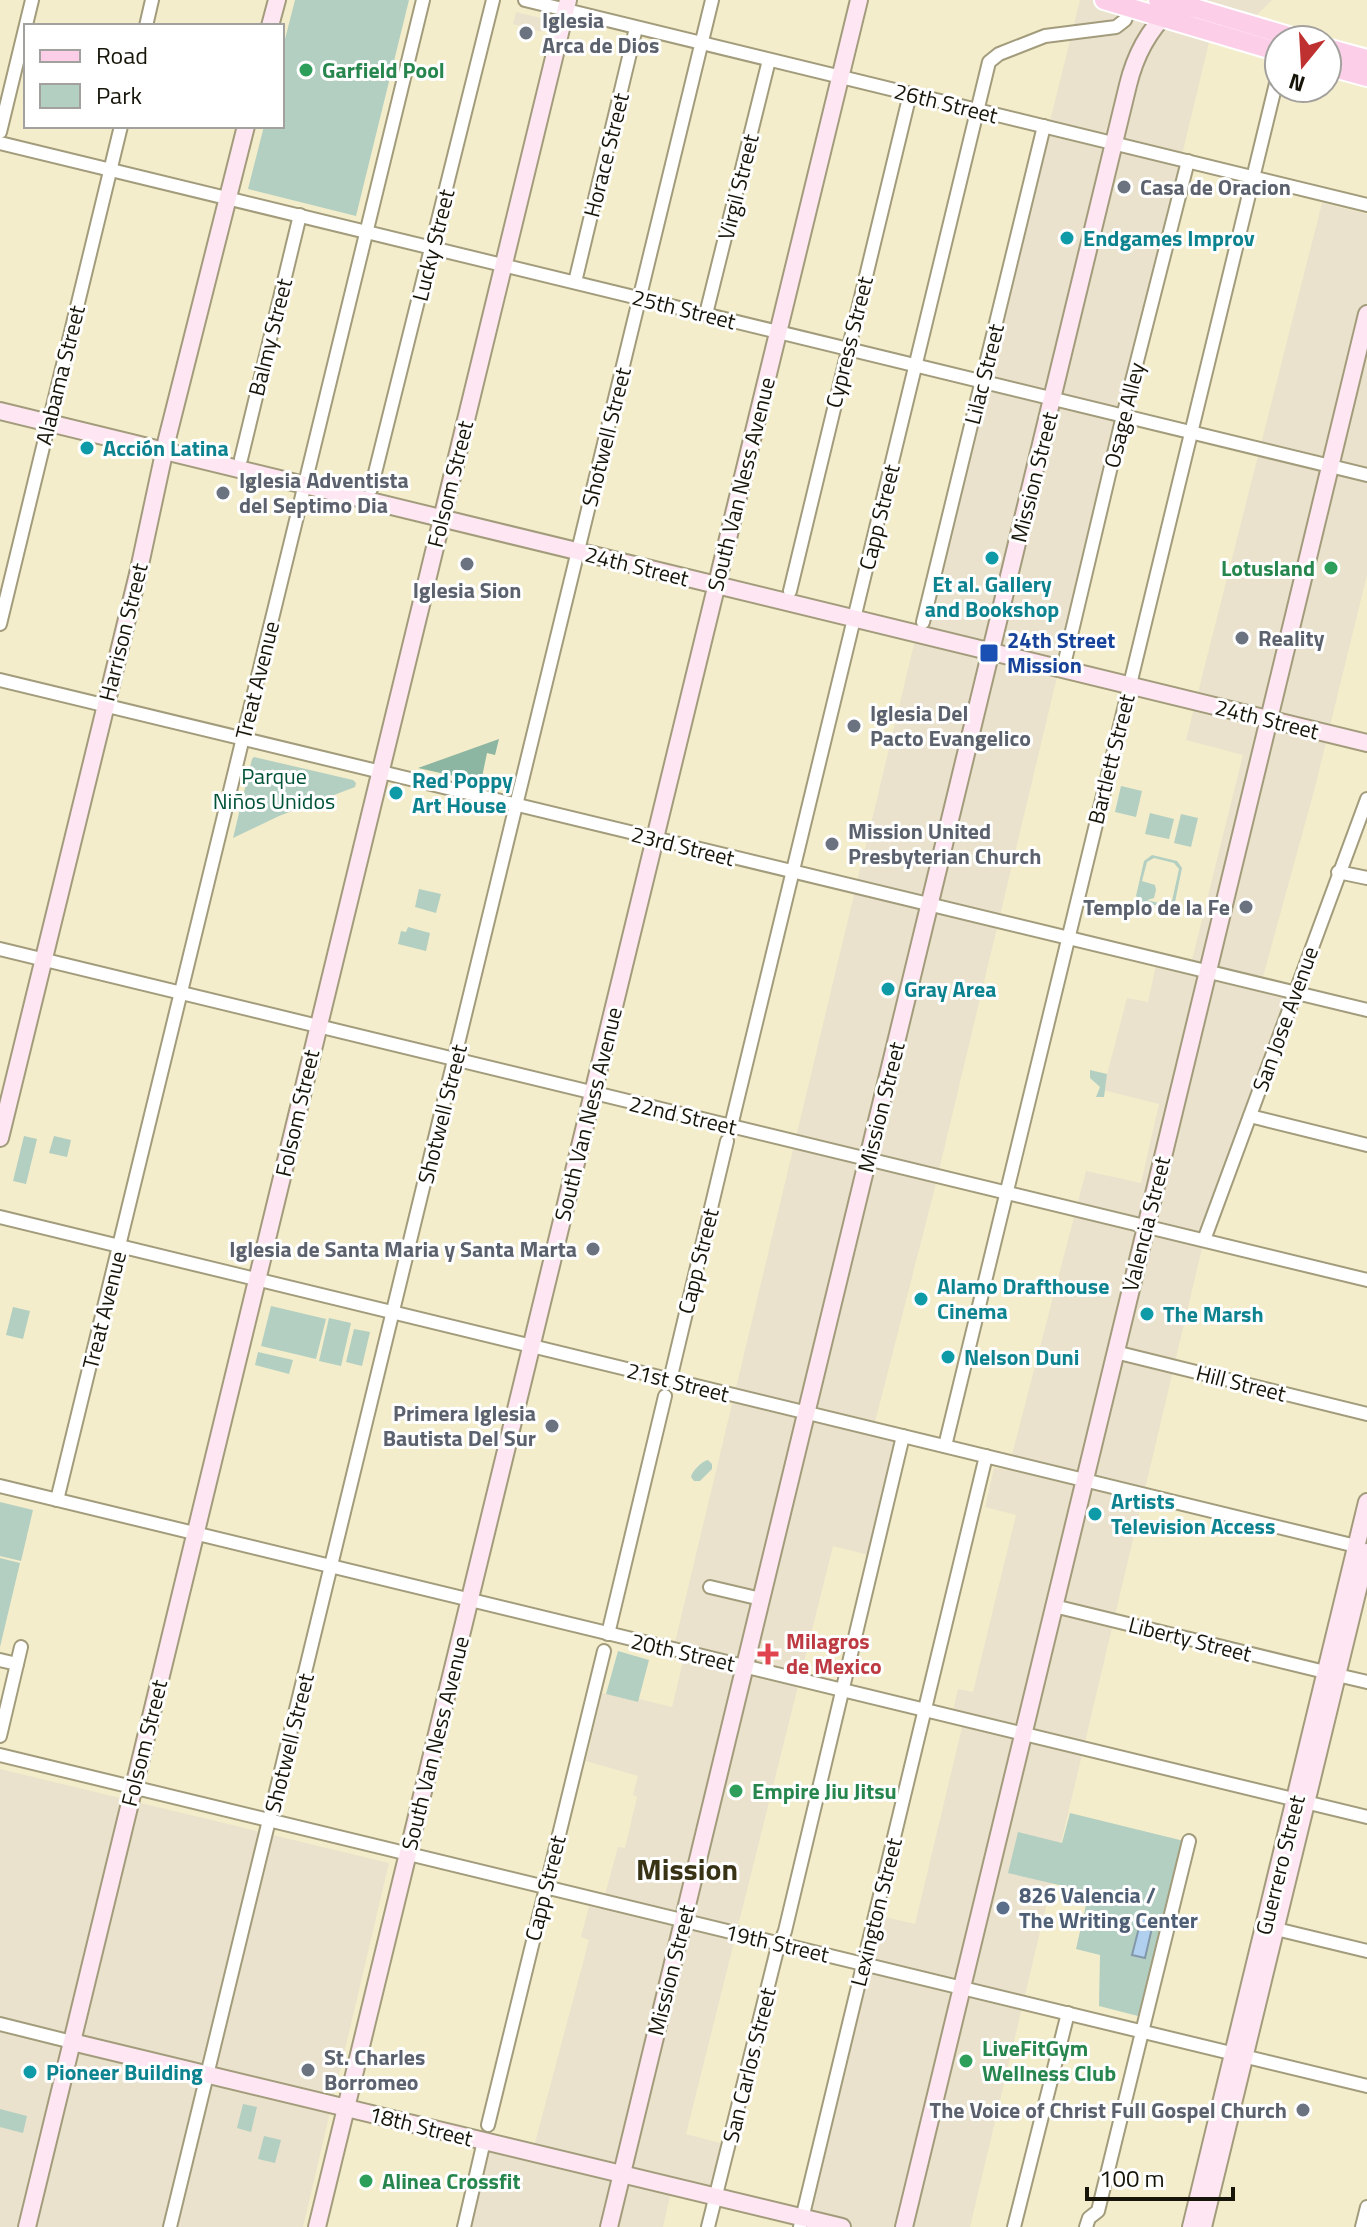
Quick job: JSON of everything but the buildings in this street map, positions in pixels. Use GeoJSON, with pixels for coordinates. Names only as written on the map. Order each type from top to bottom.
{"type":"FeatureCollection","features":[{"type":"Feature","properties":{"kind":"main road"},"geometry":{"type":"LineString","coordinates":[[1104,0],[1130,8],[1169,6],[1198,9],[1263,28]]}},
{"type":"Feature","properties":{"kind":"main road"},"geometry":{"type":"LineString","coordinates":[[1169,6],[1263,45]]}},
{"type":"Feature","properties":{"kind":"main road"},"geometry":{"type":"LineString","coordinates":[[1343,52],[1367,59]]}},
{"type":"Feature","properties":{"kind":"main road"},"geometry":{"type":"LineString","coordinates":[[1343,70],[1367,77]]}},
{"type":"Feature","properties":{"kind":"street"},"geometry":{"type":"LineString","coordinates":[[26,24],[32,0]]}},
{"type":"Feature","properties":{"kind":"street"},"geometry":{"type":"LineString","coordinates":[[146,24],[152,0]]}},
{"type":"Feature","properties":{"kind":"street"},"geometry":{"type":"LineString","coordinates":[[271,24],[277,0]]}},
{"type":"Feature","properties":{"kind":"street","name":"Treat Avenue"},"geometry":{"type":"LineString","coordinates":[[57,1500],[423,0]]}},
{"type":"Feature","properties":{"kind":"street","name":"Lucky Street"},"geometry":{"type":"LineString","coordinates":[[371,489],[493,0]]}},
{"type":"Feature","properties":{"kind":"street","name":"26th Street"},"geometry":{"type":"LineString","coordinates":[[525,0],[567,5],[636,28],[1367,205]]}},
{"type":"Feature","properties":{"kind":"street","name":"Shotwell Street"},"geometry":{"type":"LineString","coordinates":[[170,2227],[712,0]]}},
{"type":"Feature","properties":{"kind":"street","name":"South Van Ness Avenue"},"geometry":{"type":"LineString","coordinates":[[317,2227],[859,0]]}},
{"type":"Feature","properties":{"kind":"street","name":"Folsom Street"},"geometry":{"type":"LineString","coordinates":[[27,2227],[567,5]]}},
{"type":"Feature","properties":{"kind":"street","name":"Mission Street"},"geometry":{"type":"LineString","coordinates":[[609,2227],[1114,143],[1134,64],[1143,43],[1169,6]]}},
{"type":"Feature","properties":{"kind":"street","name":"Capp Street"},"geometry":{"type":"LineString","coordinates":[[731,1126],[989,62],[999,54],[1045,36],[1116,27],[1125,20],[1130,8]]}},
{"type":"Feature","properties":{"kind":"street","name":"Horace Street"},"geometry":{"type":"LineString","coordinates":[[575,282],[636,28]]}},
{"type":"Feature","properties":{"kind":"street"},"geometry":{"type":"LineString","coordinates":[[0,132],[24,33]]}},
{"type":"Feature","properties":{"kind":"street","name":"Virgil Street"},"geometry":{"type":"LineString","coordinates":[[706,314],[769,60]]}},
{"type":"Feature","properties":{"kind":"street","name":"Cypress Street"},"geometry":{"type":"LineString","coordinates":[[790,591],[910,94]]}},
{"type":"Feature","properties":{"kind":"street","name":"Bartlett Street"},"geometry":{"type":"LineString","coordinates":[[945,1446],[1271,104]]}},
{"type":"Feature","properties":{"kind":"street","name":"Lilac Street"},"geometry":{"type":"LineString","coordinates":[[923,622],[1044,126]]}},
{"type":"Feature","properties":{"kind":"street","name":"Alabama Street"},"geometry":{"type":"LineString","coordinates":[[0,624],[121,128]]}},
{"type":"Feature","properties":{"kind":"street","name":"Harrison Street"},"geometry":{"type":"LineString","coordinates":[[0,1138],[138,574],[164,451],[246,128]]}},
{"type":"Feature","properties":{"kind":"street","name":"25th Street"},"geometry":{"type":"LineString","coordinates":[[0,143],[1367,475]]}},
{"type":"Feature","properties":{"kind":"street","name":"Osage Alley"},"geometry":{"type":"LineString","coordinates":[[1063,669],[1188,161]]}},
{"type":"Feature","properties":{"kind":"street","name":"Balmy Street"},"geometry":{"type":"LineString","coordinates":[[241,459],[300,215]]}},
{"type":"Feature","properties":{"kind":"street","name":"Valencia Street"},"geometry":{"type":"LineString","coordinates":[[904,2227],[1367,314]]}},
{"type":"Feature","properties":{"kind":"street","name":"24th Street"},"geometry":{"type":"LineString","coordinates":[[0,411],[1367,743]]}},
{"type":"Feature","properties":{"kind":"street","name":"23rd Street"},"geometry":{"type":"LineString","coordinates":[[0,680],[1367,1010]]}},
{"type":"Feature","properties":{"kind":"street","name":"San Jose Avenue"},"geometry":{"type":"LineString","coordinates":[[1204,1240],[1367,799]]}},
{"type":"Feature","properties":{"kind":"street"},"geometry":{"type":"LineString","coordinates":[[1338,872],[1367,878]]}},
{"type":"Feature","properties":{"kind":"street","name":"22nd Street"},"geometry":{"type":"LineString","coordinates":[[0,949],[1367,1280]]}},
{"type":"Feature","properties":{"kind":"street"},"geometry":{"type":"LineString","coordinates":[[1250,1116],[1367,1145]]}},
{"type":"Feature","properties":{"kind":"street","name":"Capp Street"},"geometry":{"type":"LineString","coordinates":[[670,1380],[727,1141]]}},
{"type":"Feature","properties":{"kind":"street","name":"21st Street"},"geometry":{"type":"LineString","coordinates":[[0,1217],[1361,1549]]}},
{"type":"Feature","properties":{"kind":"street","name":"Hill Street"},"geometry":{"type":"LineString","coordinates":[[1115,1352],[1367,1414]]}},
{"type":"Feature","properties":{"kind":"street"},"geometry":{"type":"LineString","coordinates":[[608,1634],[665,1396]]}},
{"type":"Feature","properties":{"kind":"street","name":"San Carlos Street"},"geometry":{"type":"LineString","coordinates":[[708,2227],[785,1931],[903,1436]]}},
{"type":"Feature","properties":{"kind":"street","name":"Lexington Street"},"geometry":{"type":"LineString","coordinates":[[801,2222],[986,1456]]}},
{"type":"Feature","properties":{"kind":"street","name":"20th Street"},"geometry":{"type":"LineString","coordinates":[[0,1486],[1367,1817]]}},
{"type":"Feature","properties":{"kind":"street","name":"Guerrero Street"},"geometry":{"type":"LineString","coordinates":[[1203,2227],[1240,2055],[1361,1549],[1367,1502]]}},
{"type":"Feature","properties":{"kind":"street"},"geometry":{"type":"LineString","coordinates":[[710,1587],[761,1599]]}},
{"type":"Feature","properties":{"kind":"street","name":"Liberty Street"},"geometry":{"type":"LineString","coordinates":[[1054,1606],[1367,1682]]}},
{"type":"Feature","properties":{"kind":"street"},"geometry":{"type":"LineString","coordinates":[[0,1736],[21,1647]]}},
{"type":"Feature","properties":{"kind":"street","name":"Capp Street"},"geometry":{"type":"LineString","coordinates":[[464,2227],[604,1651]]}},
{"type":"Feature","properties":{"kind":"street"},"geometry":{"type":"LineString","coordinates":[[0,1660],[17,1664]]}},
{"type":"Feature","properties":{"kind":"street","name":"19th Street"},"geometry":{"type":"LineString","coordinates":[[0,1755],[1367,2086]]}},
{"type":"Feature","properties":{"kind":"street","name":"Guerrero Street"},"geometry":{"type":"LineString","coordinates":[[1191,2227],[1276,1929],[1301,1801]]}},
{"type":"Feature","properties":{"kind":"street"},"geometry":{"type":"LineString","coordinates":[[1086,2227],[1089,2218],[1098,2211],[1189,1841]]}},
{"type":"Feature","properties":{"kind":"street"},"geometry":{"type":"LineString","coordinates":[[1276,1929],[1367,1951]]}},
{"type":"Feature","properties":{"kind":"street"},"geometry":{"type":"LineString","coordinates":[[1014,2227],[1068,2013]]}},
{"type":"Feature","properties":{"kind":"street","name":"18th Street"},"geometry":{"type":"LineString","coordinates":[[0,2024],[346,2107],[486,2133],[621,2174],[716,2196],[801,2222],[842,2227]]}},
{"type":"Feature","properties":{"kind":"street"},"geometry":{"type":"LineString","coordinates":[[1362,2227],[1367,2207]]}},
{"type":"Feature","properties":{"kind":"shaded area"},"geometry":{"type":"Polygon","coordinates":[[[1080,0],[1097,0],[1211,34],[934,1191],[873,1430],[899,1438],[868,1555],[833,1546],[686,2134],[724,2144],[713,2193],[673,2183],[663,2227],[464,2227],[484,2143],[532,2154],[589,1940],[581,1937],[589,1906],[601,1909],[618,1847],[625,1848],[637,1797],[633,1795],[638,1776],[586,1761],[602,1693],[672,1707],[687,1645],[675,1642],[915,640],[1014,266],[1080,0]]]}},
{"type":"Feature","properties":{"kind":"shaded area"},"geometry":{"type":"Polygon","coordinates":[[[1195,0],[1272,0],[1252,20],[1195,0]]]}},
{"type":"Feature","properties":{"kind":"shaded area"},"geometry":{"type":"Polygon","coordinates":[[[516,12],[545,19],[542,32],[513,24],[516,12]]]}},
{"type":"Feature","properties":{"kind":"shaded area"},"geometry":{"type":"Polygon","coordinates":[[[1322,203],[1367,214],[1367,575],[1314,791],[1261,984],[1296,993],[1204,1240],[970,2227],[800,2227],[885,1917],[915,1924],[965,1715],[953,1711],[958,1689],[973,1692],[1016,1515],[985,1507],[994,1468],[1008,1470],[1086,1171],[1141,1183],[1159,1104],[1103,1090],[1127,998],[1148,1002],[1157,960],[1190,968],[1243,755],[1186,740],[1322,203]]]}},
{"type":"Feature","properties":{"kind":"shaded area"},"geometry":{"type":"Polygon","coordinates":[[[0,1769],[389,1863],[303,2227],[0,2227],[0,1769]]]}},
{"type":"Feature","properties":{"kind":"green space"},"geometry":{"type":"Polygon","coordinates":[[[295,0],[409,0],[356,216],[248,189],[263,128],[284,128],[284,43],[295,0]]]}},
{"type":"Feature","properties":{"kind":"green space"},"geometry":{"type":"Polygon","coordinates":[[[499,739],[495,755],[487,753],[481,782],[418,768],[499,739]]]}},
{"type":"Feature","properties":{"kind":"green space","name":"Parque Niños Unidos"},"geometry":{"type":"Polygon","coordinates":[[[254,757],[353,780],[355,787],[279,816],[233,838],[254,757]]]}},
{"type":"Feature","properties":{"kind":"green space"},"geometry":{"type":"Polygon","coordinates":[[[1121,786],[1142,791],[1136,817],[1115,812],[1121,786]]]}},
{"type":"Feature","properties":{"kind":"green space"},"geometry":{"type":"Polygon","coordinates":[[[1150,813],[1174,819],[1169,839],[1145,834],[1150,813]]]}},
{"type":"Feature","properties":{"kind":"green space"},"geometry":{"type":"Polygon","coordinates":[[[1181,814],[1198,818],[1191,847],[1174,843],[1181,814]]]}},
{"type":"Feature","properties":{"kind":"green space"},"geometry":{"type":"Polygon","coordinates":[[[1152,855],[1177,861],[1182,868],[1175,902],[1167,908],[1142,902],[1136,896],[1144,861],[1152,855]],[[1154,858],[1147,862],[1142,881],[1155,885],[1156,890],[1154,898],[1147,900],[1166,905],[1172,901],[1179,869],[1174,863],[1154,858]]]}},
{"type":"Feature","properties":{"kind":"green space"},"geometry":{"type":"Polygon","coordinates":[[[419,889],[441,894],[436,913],[415,907],[419,889]]]}},
{"type":"Feature","properties":{"kind":"green space"},"geometry":{"type":"Polygon","coordinates":[[[408,927],[430,933],[426,951],[398,944],[401,931],[406,932],[408,927]]]}},
{"type":"Feature","properties":{"kind":"green space"},"geometry":{"type":"Polygon","coordinates":[[[1090,1070],[1107,1074],[1104,1097],[1096,1097],[1100,1087],[1090,1078],[1090,1070]]]}},
{"type":"Feature","properties":{"kind":"green space"},"geometry":{"type":"Polygon","coordinates":[[[24,1136],[37,1139],[26,1184],[13,1181],[24,1136]]]}},
{"type":"Feature","properties":{"kind":"green space"},"geometry":{"type":"Polygon","coordinates":[[[54,1136],[71,1140],[67,1157],[49,1153],[54,1136]]]}},
{"type":"Feature","properties":{"kind":"green space"},"geometry":{"type":"Polygon","coordinates":[[[271,1306],[326,1319],[316,1359],[261,1346],[271,1306]]]}},
{"type":"Feature","properties":{"kind":"green space"},"geometry":{"type":"Polygon","coordinates":[[[13,1307],[30,1311],[23,1339],[6,1335],[13,1307]]]}},
{"type":"Feature","properties":{"kind":"green space"},"geometry":{"type":"Polygon","coordinates":[[[329,1318],[351,1323],[341,1366],[319,1361],[329,1318]]]}},
{"type":"Feature","properties":{"kind":"green space"},"geometry":{"type":"Polygon","coordinates":[[[354,1329],[370,1332],[362,1366],[346,1362],[354,1329]]]}},
{"type":"Feature","properties":{"kind":"green space"},"geometry":{"type":"Polygon","coordinates":[[[258,1352],[293,1360],[289,1374],[255,1365],[258,1352]]]}},
{"type":"Feature","properties":{"kind":"green space"},"geometry":{"type":"Polygon","coordinates":[[[708,1460],[712,1469],[700,1481],[694,1481],[691,1477],[693,1472],[708,1460]]]}},
{"type":"Feature","properties":{"kind":"green space"},"geometry":{"type":"Polygon","coordinates":[[[0,1502],[33,1510],[21,1561],[0,1556],[0,1502]]]}},
{"type":"Feature","properties":{"kind":"green space"},"geometry":{"type":"Polygon","coordinates":[[[0,1558],[20,1563],[0,1647],[0,1558]]]}},
{"type":"Feature","properties":{"kind":"green space"},"geometry":{"type":"Polygon","coordinates":[[[618,1651],[649,1660],[638,1702],[606,1694],[618,1651]]]}},
{"type":"Feature","properties":{"kind":"green space"},"geometry":{"type":"Polygon","coordinates":[[[1070,1813],[1184,1841],[1142,2017],[1099,2006],[1100,1955],[1076,1949],[1089,1892],[1008,1873],[1018,1832],[1062,1843],[1070,1813]]]}},
{"type":"Feature","properties":{"kind":"green space"},"geometry":{"type":"Polygon","coordinates":[[[243,2104],[257,2107],[251,2132],[237,2128],[243,2104]]]}},
{"type":"Feature","properties":{"kind":"green space"},"geometry":{"type":"Polygon","coordinates":[[[0,2109],[27,2116],[23,2133],[0,2127],[0,2109]]]}},
{"type":"Feature","properties":{"kind":"green space"},"geometry":{"type":"Polygon","coordinates":[[[264,2136],[281,2140],[275,2163],[258,2159],[264,2136]]]}},
{"type":"Feature","properties":{"kind":"water"},"geometry":{"type":"Polygon","coordinates":[[[1142,1916],[1154,1919],[1145,1958],[1132,1955],[1142,1916]]]}},
{"type":"Feature","properties":{"kind":"place","name":"Iglesia Arca de Dios"},"geometry":{"type":"Point","coordinates":[526,33]}},
{"type":"Feature","properties":{"kind":"place","name":"Garfield Pool"},"geometry":{"type":"Point","coordinates":[306,70]}},
{"type":"Feature","properties":{"kind":"place","name":"Casa de Oracion"},"geometry":{"type":"Point","coordinates":[1124,187]}},
{"type":"Feature","properties":{"kind":"place","name":"Endgames Improv"},"geometry":{"type":"Point","coordinates":[1067,238]}},
{"type":"Feature","properties":{"kind":"place","name":"Acción Latina"},"geometry":{"type":"Point","coordinates":[87,448]}},
{"type":"Feature","properties":{"kind":"place","name":"Iglesia Adventista del Septimo Dia"},"geometry":{"type":"Point","coordinates":[223,493]}},
{"type":"Feature","properties":{"kind":"place","name":"Et al. Gallery and Bookshop"},"geometry":{"type":"Point","coordinates":[992,558]}},
{"type":"Feature","properties":{"kind":"place","name":"Iglesia Sion"},"geometry":{"type":"Point","coordinates":[467,564]}},
{"type":"Feature","properties":{"kind":"place","name":"Lotusland"},"geometry":{"type":"Point","coordinates":[1331,568]}},
{"type":"Feature","properties":{"kind":"place","name":"Reality"},"geometry":{"type":"Point","coordinates":[1242,638]}},
{"type":"Feature","properties":{"kind":"place","name":"24th Street Mission"},"geometry":{"type":"Point","coordinates":[989,653]}},
{"type":"Feature","properties":{"kind":"place","name":"Iglesia Del Pacto Evangelico"},"geometry":{"type":"Point","coordinates":[854,726]}},
{"type":"Feature","properties":{"kind":"place","name":"Red Poppy Art House"},"geometry":{"type":"Point","coordinates":[396,793]}},
{"type":"Feature","properties":{"kind":"place","name":"Mission United Presbyterian Church"},"geometry":{"type":"Point","coordinates":[832,844]}},
{"type":"Feature","properties":{"kind":"place","name":"Templo de la Fe"},"geometry":{"type":"Point","coordinates":[1246,907]}},
{"type":"Feature","properties":{"kind":"place","name":"Gray Area"},"geometry":{"type":"Point","coordinates":[888,989]}},
{"type":"Feature","properties":{"kind":"place","name":"Iglesia de Santa Maria y Santa Marta"},"geometry":{"type":"Point","coordinates":[593,1249]}},
{"type":"Feature","properties":{"kind":"place","name":"Alamo Drafthouse Cinema"},"geometry":{"type":"Point","coordinates":[921,1299]}},
{"type":"Feature","properties":{"kind":"place","name":"The Marsh"},"geometry":{"type":"Point","coordinates":[1147,1314]}},
{"type":"Feature","properties":{"kind":"place","name":"Nelson Duni"},"geometry":{"type":"Point","coordinates":[948,1357]}},
{"type":"Feature","properties":{"kind":"place","name":"Primera Iglesia Bautista Del Sur"},"geometry":{"type":"Point","coordinates":[552,1426]}},
{"type":"Feature","properties":{"kind":"place","name":"Artists Television Access"},"geometry":{"type":"Point","coordinates":[1095,1514]}},
{"type":"Feature","properties":{"kind":"place","name":"Milagros de Mexico"},"geometry":{"type":"Point","coordinates":[768,1654]}},
{"type":"Feature","properties":{"kind":"place","name":"Empire Jiu Jitsu"},"geometry":{"type":"Point","coordinates":[736,1791]}},
{"type":"Feature","properties":{"kind":"place","name":"826 Valencia / The Writing Center"},"geometry":{"type":"Point","coordinates":[1003,1908]}},
{"type":"Feature","properties":{"kind":"place","name":"LiveFitGym Wellness Club"},"geometry":{"type":"Point","coordinates":[966,2061]}},
{"type":"Feature","properties":{"kind":"place","name":"St. Charles Borromeo"},"geometry":{"type":"Point","coordinates":[308,2070]}},
{"type":"Feature","properties":{"kind":"place","name":"Pioneer Building"},"geometry":{"type":"Point","coordinates":[30,2072]}},
{"type":"Feature","properties":{"kind":"place","name":"The Voice of Christ Full Gospel Church"},"geometry":{"type":"Point","coordinates":[1303,2110]}},
{"type":"Feature","properties":{"kind":"place","name":"Alinea Crossfit"},"geometry":{"type":"Point","coordinates":[366,2181]}},
{"type":"Feature","properties":{"kind":"district","name":"Mission"},"geometry":{"type":"Point","coordinates":[687,1869]}}]}
